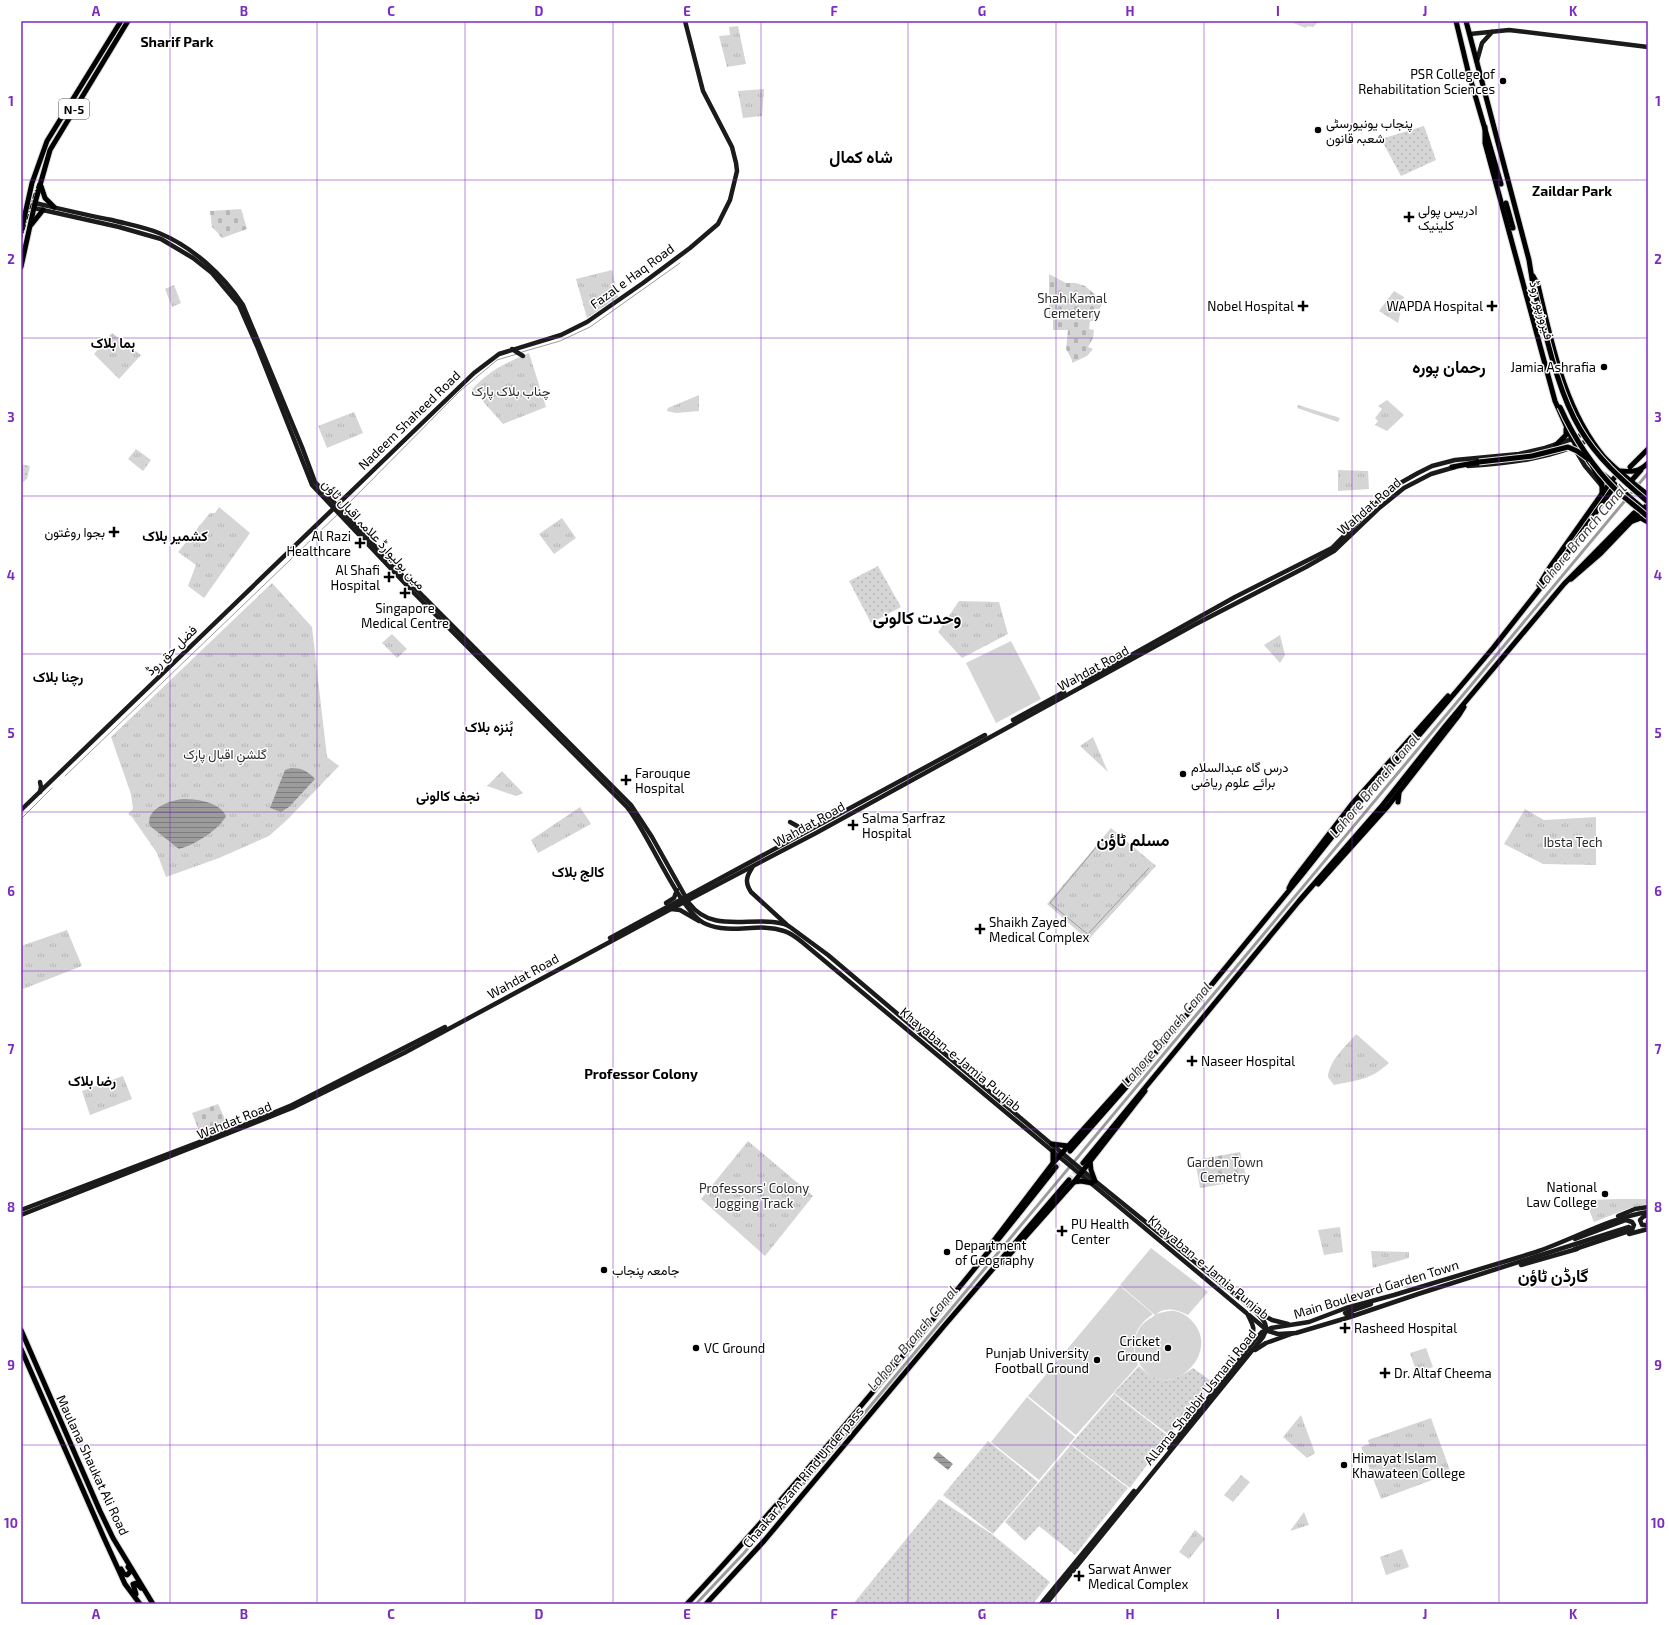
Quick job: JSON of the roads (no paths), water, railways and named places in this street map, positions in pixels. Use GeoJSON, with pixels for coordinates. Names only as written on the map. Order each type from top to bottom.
{"type":"FeatureCollection","features":[{"type":"Feature","properties":{"kind":"main road","name":"N-5"},"geometry":{"type":"LineString","coordinates":[[21,231],[32,183],[49,137],[121,21]]}},
{"type":"Feature","properties":{"kind":"main road","name":"N-5"},"geometry":{"type":"LineString","coordinates":[[21,267],[34,205],[50,150],[128,21]]}},
{"type":"Feature","properties":{"kind":"main road","name":"Fazal e Haq Road"},"geometry":{"type":"LineString","coordinates":[[499,354],[561,335],[587,322],[690,248],[718,224],[730,200],[737,171],[732,146],[703,91],[685,21]]}},
{"type":"Feature","properties":{"kind":"main road","name":"فیروزپور روڈ"},"geometry":{"type":"LineString","coordinates":[[1456,21],[1468,71],[1494,157],[1531,306],[1554,388],[1574,436],[1593,465]]}},
{"type":"Feature","properties":{"kind":"main road","name":"فیروزپور روڈ"},"geometry":{"type":"LineString","coordinates":[[1466,21],[1532,274],[1533,284],[1561,387],[1579,428],[1593,448],[1615,473],[1648,503]]}},
{"type":"Feature","properties":{"kind":"main road"},"geometry":{"type":"LineString","coordinates":[[1470,34],[1509,30],[1648,47]]}},
{"type":"Feature","properties":{"kind":"main road"},"geometry":{"type":"LineString","coordinates":[[1477,61],[1482,42],[1492,32]]}},
{"type":"Feature","properties":{"kind":"main road","name":"فیروزپور روڈ"},"geometry":{"type":"LineString","coordinates":[[1485,127],[1485,143],[1500,191],[1555,401],[1572,439],[1577,446],[1593,465],[1646,511]]}},
{"type":"Feature","properties":{"kind":"main road"},"geometry":{"type":"LineString","coordinates":[[21,231],[29,209],[34,205],[32,197],[37,168]]}},
{"type":"Feature","properties":{"kind":"main road"},"geometry":{"type":"LineString","coordinates":[[40,183],[42,193],[54,207]]}},
{"type":"Feature","properties":{"kind":"main road","name":"مین بولیوارڈ علامہ اقبال ٹاؤن"},"geometry":{"type":"LineString","coordinates":[[34,205],[54,207],[158,233],[176,241],[209,265],[234,291],[243,305],[302,447],[313,479],[339,510]]}},
{"type":"Feature","properties":{"kind":"main road","name":"مین بولیوارڈ علامہ اقبال ٹاؤن"},"geometry":{"type":"LineString","coordinates":[[34,205],[43,210],[119,227],[161,239],[193,258],[212,274],[239,305],[259,351],[309,480],[631,805],[685,899]]}},
{"type":"Feature","properties":{"kind":"main road"},"geometry":{"type":"LineString","coordinates":[[30,226],[43,210]]}},
{"type":"Feature","properties":{"kind":"main road","name":"فیروزپور روڈ"},"geometry":{"type":"LineString","coordinates":[[1532,274],[1538,284],[1565,387],[1576,414],[1590,439],[1606,458],[1648,495]]}},
{"type":"Feature","properties":{"kind":"main road"},"geometry":{"type":"LineString","coordinates":[[515,350],[523,355]]}},
{"type":"Feature","properties":{"kind":"main road","name":"Nadeem Shaheed Road"},"geometry":{"type":"LineString","coordinates":[[339,510],[474,373],[499,354]]}},
{"type":"Feature","properties":{"kind":"main road"},"geometry":{"type":"LineString","coordinates":[[1556,444],[1566,435],[1565,424],[1573,424],[1576,419],[1576,414]]}},
{"type":"Feature","properties":{"kind":"main road","name":"Wahdat Road"},"geometry":{"type":"LineString","coordinates":[[21,1215],[292,1108],[404,1052],[598,946],[647,917],[685,899],[751,864],[1163,641],[1306,567],[1334,551],[1389,491],[1407,479],[1432,466],[1455,460],[1524,453],[1572,439],[1586,432]]}},
{"type":"Feature","properties":{"kind":"main road","name":"Wahdat Road"},"geometry":{"type":"LineString","coordinates":[[799,838],[814,827],[919,772],[1235,598],[1332,548],[1404,488],[1431,474],[1452,467],[1525,461],[1563,451],[1590,439]]}},
{"type":"Feature","properties":{"kind":"main road"},"geometry":{"type":"LineString","coordinates":[[1577,446],[1578,453],[1585,466],[1602,486]]}},
{"type":"Feature","properties":{"kind":"main road"},"geometry":{"type":"LineString","coordinates":[[1452,467],[1479,462],[1524,457],[1568,448],[1577,451],[1617,490],[1648,517]]}},
{"type":"Feature","properties":{"kind":"main road"},"geometry":{"type":"LineString","coordinates":[[1630,467],[1648,449]]}},
{"type":"Feature","properties":{"kind":"main road"},"geometry":{"type":"LineString","coordinates":[[1563,451],[1572,450],[1578,453]]}},
{"type":"Feature","properties":{"kind":"main road"},"geometry":{"type":"LineString","coordinates":[[1631,481],[1648,463]]}},
{"type":"Feature","properties":{"kind":"main road"},"geometry":{"type":"LineString","coordinates":[[1593,465],[1602,486],[1602,494]]}},
{"type":"Feature","properties":{"kind":"main road"},"geometry":{"type":"LineString","coordinates":[[1534,595],[1550,567],[1612,480],[1620,471],[1632,472],[1641,470]]}},
{"type":"Feature","properties":{"kind":"main road"},"geometry":{"type":"LineString","coordinates":[[687,1604],[731,1557],[800,1478],[978,1265],[985,1252],[1054,1165],[1061,1154],[1069,1148],[1138,1068],[1153,1054],[1286,894],[1292,882],[1352,804],[1436,707],[1459,686],[1493,648],[1561,562],[1610,491]]}},
{"type":"Feature","properties":{"kind":"main road"},"geometry":{"type":"LineString","coordinates":[[1564,584],[1577,575],[1632,522],[1646,511],[1648,503]]}},
{"type":"Feature","properties":{"kind":"main road","name":"فضل حق روڈ"},"geometry":{"type":"LineString","coordinates":[[21,810],[339,510]]}},
{"type":"Feature","properties":{"kind":"main road"},"geometry":{"type":"LineString","coordinates":[[1079,1166],[1299,901],[1381,807],[1470,695],[1504,657],[1564,584],[1634,513]]}},
{"type":"Feature","properties":{"kind":"main road"},"geometry":{"type":"LineString","coordinates":[[1632,522],[1641,518],[1648,522]]}},
{"type":"Feature","properties":{"kind":"main road"},"geometry":{"type":"LineString","coordinates":[[1299,901],[1314,888],[1381,814],[1459,715],[1470,695]]}},
{"type":"Feature","properties":{"kind":"main road"},"geometry":{"type":"LineString","coordinates":[[40,782],[40,792]]}},
{"type":"Feature","properties":{"kind":"main road"},"geometry":{"type":"LineString","coordinates":[[1398,802],[1399,792]]}},
{"type":"Feature","properties":{"kind":"main road"},"geometry":{"type":"LineString","coordinates":[[1381,814],[1390,813]]}},
{"type":"Feature","properties":{"kind":"main road"},"geometry":{"type":"LineString","coordinates":[[790,822],[799,827],[814,827]]}},
{"type":"Feature","properties":{"kind":"main road","name":"مین بولیوارڈ علامہ اقبال ٹاؤن"},"geometry":{"type":"LineString","coordinates":[[650,838],[677,890],[685,899]]}},
{"type":"Feature","properties":{"kind":"main road"},"geometry":{"type":"LineString","coordinates":[[751,864],[747,874],[748,887],[751,892],[789,926],[787,932]]}},
{"type":"Feature","properties":{"kind":"main road"},"geometry":{"type":"LineString","coordinates":[[647,917],[652,912],[674,898],[677,890]]}},
{"type":"Feature","properties":{"kind":"main road","name":"Wahdat Road"},"geometry":{"type":"LineString","coordinates":[[21,1210],[249,1123],[292,1105],[432,1034],[671,908],[685,899]]}},
{"type":"Feature","properties":{"kind":"main road","name":"Khayaban-e-Jamia Punjab"},"geometry":{"type":"LineString","coordinates":[[685,899],[689,910],[704,924],[731,930],[758,927],[777,929],[787,932],[812,949],[912,1030],[1053,1151],[1061,1154]]}},
{"type":"Feature","properties":{"kind":"main road","name":"Khayaban-e-Jamia Punjab"},"geometry":{"type":"LineString","coordinates":[[685,899],[702,916],[714,921],[760,921],[789,926],[828,955],[896,1013],[912,1030],[921,1034],[1052,1144],[1066,1159],[1079,1166],[1082,1172],[1266,1330]]}},
{"type":"Feature","properties":{"kind":"main road"},"geometry":{"type":"LineString","coordinates":[[671,908],[680,910],[704,924]]}},
{"type":"Feature","properties":{"kind":"main road"},"geometry":{"type":"LineString","coordinates":[[896,1013],[900,1014],[909,1021],[917,1023],[921,1034]]}},
{"type":"Feature","properties":{"kind":"main road","name":"Chaakar Azam Rind Underpass"},"geometry":{"type":"LineString","coordinates":[[706,1604],[764,1541],[990,1272],[1002,1263],[1072,1181],[1082,1172],[1123,1121],[1168,1058]]}},
{"type":"Feature","properties":{"kind":"main road"},"geometry":{"type":"LineString","coordinates":[[1052,1144],[1069,1148]]}},
{"type":"Feature","properties":{"kind":"main road"},"geometry":{"type":"LineString","coordinates":[[1053,1151],[1054,1165]]}},
{"type":"Feature","properties":{"kind":"main road"},"geometry":{"type":"LineString","coordinates":[[1072,1181],[1094,1182],[1090,1161]]}},
{"type":"Feature","properties":{"kind":"main road","name":"Khayaban-e-Jamia Punjab"},"geometry":{"type":"LineString","coordinates":[[1094,1182],[1253,1309],[1265,1321],[1266,1330]]}},
{"type":"Feature","properties":{"kind":"main road","name":"Main Boulevard Garden Town"},"geometry":{"type":"LineString","coordinates":[[1614,1220],[1620,1215],[1648,1207]]}},
{"type":"Feature","properties":{"kind":"main road","name":"Main Boulevard Garden Town"},"geometry":{"type":"LineString","coordinates":[[1266,1330],[1309,1322],[1346,1308],[1382,1299],[1556,1245],[1614,1220],[1648,1212]]}},
{"type":"Feature","properties":{"kind":"main road"},"geometry":{"type":"LineString","coordinates":[[1648,1215],[1640,1220],[1642,1225],[1648,1225]]}},
{"type":"Feature","properties":{"kind":"main road"},"geometry":{"type":"LineString","coordinates":[[1556,1245],[1581,1238],[1626,1220],[1633,1224],[1632,1230],[1575,1249]]}},
{"type":"Feature","properties":{"kind":"main road","name":"Main Boulevard Garden Town"},"geometry":{"type":"LineString","coordinates":[[1266,1330],[1278,1334],[1296,1333],[1350,1318],[1384,1305],[1629,1227]]}},
{"type":"Feature","properties":{"kind":"main road","name":"Main Boulevard Garden Town"},"geometry":{"type":"LineString","coordinates":[[1506,1267],[1517,1266],[1648,1229]]}},
{"type":"Feature","properties":{"kind":"main road"},"geometry":{"type":"LineString","coordinates":[[1382,1299],[1346,1311],[1345,1314],[1348,1315],[1377,1305],[1384,1305]]}},
{"type":"Feature","properties":{"kind":"main road"},"geometry":{"type":"LineString","coordinates":[[1253,1309],[1277,1322],[1295,1325]]}},
{"type":"Feature","properties":{"kind":"main road"},"geometry":{"type":"LineString","coordinates":[[1247,1314],[1253,1323],[1254,1328],[1249,1351]]}},
{"type":"Feature","properties":{"kind":"main road","name":"Maulana Shaukat Ali Road"},"geometry":{"type":"LineString","coordinates":[[21,1330],[73,1451],[113,1538],[153,1604]]}},
{"type":"Feature","properties":{"kind":"main road","name":"Allama Shabbir Usmani Road"},"geometry":{"type":"LineString","coordinates":[[1041,1604],[1249,1351],[1264,1337],[1266,1330]]}},
{"type":"Feature","properties":{"kind":"main road"},"geometry":{"type":"LineString","coordinates":[[1249,1351],[1266,1343],[1296,1333]]}},
{"type":"Feature","properties":{"kind":"main road","name":"Maulana Shaukat Ali Road"},"geometry":{"type":"LineString","coordinates":[[21,1350],[125,1584],[140,1604]]}},
{"type":"Feature","properties":{"kind":"main road","name":"Allama Shabbir Usmani Road"},"geometry":{"type":"LineString","coordinates":[[1046,1604],[1249,1351]]}},
{"type":"Feature","properties":{"kind":"main road"},"geometry":{"type":"LineString","coordinates":[[104,1538],[124,1574],[129,1574],[130,1570],[113,1538]]}},
{"type":"Feature","properties":{"kind":"main road"},"geometry":{"type":"LineString","coordinates":[[140,1604],[133,1589],[134,1583],[138,1584],[153,1604]]}},
{"type":"Feature","properties":{"kind":"waterway"},"geometry":{"type":"LineString","coordinates":[[522,352],[560,341],[590,327],[680,263]]}},
{"type":"Feature","properties":{"kind":"waterway"},"geometry":{"type":"LineString","coordinates":[[343,509],[460,391],[497,360],[517,354]]}},
{"type":"Feature","properties":{"kind":"waterway","name":"Lahore Branch Canal"},"geometry":{"type":"LineString","coordinates":[[696,1604],[744,1553],[867,1410],[1648,473]]}},
{"type":"Feature","properties":{"kind":"waterway"},"geometry":{"type":"LineString","coordinates":[[65,776],[338,514]]}},
{"type":"Feature","properties":{"kind":"waterway"},"geometry":{"type":"LineString","coordinates":[[21,819],[52,788]]}},
{"type":"Feature","properties":{"kind":"waterway"},"geometry":{"type":"LineString","coordinates":[[1103,839],[1050,903],[1088,934],[1149,868]]}},
{"type":"Feature","properties":{"kind":"tunnel"},"geometry":{"type":"LineString","coordinates":[[1056,1167],[1070,1151]]}},
{"type":"Feature","properties":{"kind":"tunnel"},"geometry":{"type":"LineString","coordinates":[[1069,1180],[1083,1163]]}},
{"type":"Feature","properties":{"kind":"railway"},"geometry":{"type":"LineString","coordinates":[[21,241],[34,194],[54,141],[127,21]]}},
{"type":"Feature","properties":{"kind":"place","name":"PSR College of Rehabilitation Sciences"},"geometry":{"type":"Point","coordinates":[1503,81]}},
{"type":"Feature","properties":{"kind":"place","name":"پنجاب یونیورسٹی شعبہ قانون"},"geometry":{"type":"Point","coordinates":[1318,130]}},
{"type":"Feature","properties":{"kind":"place","name":"ادریس پولی کلینیک"},"geometry":{"type":"Point","coordinates":[1409,217]}},
{"type":"Feature","properties":{"kind":"place","name":"Nobel Hospital"},"geometry":{"type":"Point","coordinates":[1303,306]}},
{"type":"Feature","properties":{"kind":"place","name":"WAPDA Hospital"},"geometry":{"type":"Point","coordinates":[1492,306]}},
{"type":"Feature","properties":{"kind":"place","name":"Jamia Ashrafia"},"geometry":{"type":"Point","coordinates":[1604,367]}},
{"type":"Feature","properties":{"kind":"place","name":"بجوا روغتون"},"geometry":{"type":"Point","coordinates":[114,532]}},
{"type":"Feature","properties":{"kind":"place","name":"Al Razi Healthcare"},"geometry":{"type":"Point","coordinates":[360,543]}},
{"type":"Feature","properties":{"kind":"place","name":"Al Shafi Hospital"},"geometry":{"type":"Point","coordinates":[389,577]}},
{"type":"Feature","properties":{"kind":"place","name":"Singapore Medical Centre"},"geometry":{"type":"Point","coordinates":[405,593]}},
{"type":"Feature","properties":{"kind":"place","name":"درس گاہ عبدالسلام برائے علوم ریاضی"},"geometry":{"type":"Point","coordinates":[1183,774]}},
{"type":"Feature","properties":{"kind":"place","name":"Farouque Hospital"},"geometry":{"type":"Point","coordinates":[626,780]}},
{"type":"Feature","properties":{"kind":"place","name":"Salma Sarfraz Hospital"},"geometry":{"type":"Point","coordinates":[853,825]}},
{"type":"Feature","properties":{"kind":"place","name":"Shaikh Zayed Medical Complex"},"geometry":{"type":"Point","coordinates":[980,929]}},
{"type":"Feature","properties":{"kind":"place","name":"Naseer Hospital"},"geometry":{"type":"Point","coordinates":[1192,1061]}},
{"type":"Feature","properties":{"kind":"place","name":"National Law College"},"geometry":{"type":"Point","coordinates":[1605,1194]}},
{"type":"Feature","properties":{"kind":"place","name":"PU Health Center"},"geometry":{"type":"Point","coordinates":[1062,1231]}},
{"type":"Feature","properties":{"kind":"place","name":"Department of Geography"},"geometry":{"type":"Point","coordinates":[947,1252]}},
{"type":"Feature","properties":{"kind":"place","name":"جامعہ پنجاب"},"geometry":{"type":"Point","coordinates":[604,1270]}},
{"type":"Feature","properties":{"kind":"place","name":"Rasheed Hospital"},"geometry":{"type":"Point","coordinates":[1345,1328]}},
{"type":"Feature","properties":{"kind":"place","name":"VC Ground"},"geometry":{"type":"Point","coordinates":[696,1348]}},
{"type":"Feature","properties":{"kind":"place","name":"Cricket Ground"},"geometry":{"type":"Point","coordinates":[1168,1348]}},
{"type":"Feature","properties":{"kind":"place","name":"Punjab University Football Ground"},"geometry":{"type":"Point","coordinates":[1097,1360]}},
{"type":"Feature","properties":{"kind":"place","name":"Dr. Altaf Cheema"},"geometry":{"type":"Point","coordinates":[1385,1373]}},
{"type":"Feature","properties":{"kind":"place","name":"Himayat Islam Khawateen College"},"geometry":{"type":"Point","coordinates":[1344,1465]}},
{"type":"Feature","properties":{"kind":"place","name":"Sarwat Anwer Medical Complex"},"geometry":{"type":"Point","coordinates":[1079,1576]}},
{"type":"Feature","properties":{"kind":"district","name":"Sharif Park"},"geometry":{"type":"Point","coordinates":[177,41]}},
{"type":"Feature","properties":{"kind":"district","name":"شاہ کمال"},"geometry":{"type":"Point","coordinates":[861,156]}},
{"type":"Feature","properties":{"kind":"district","name":"Zaildar Park"},"geometry":{"type":"Point","coordinates":[1572,190]}},
{"type":"Feature","properties":{"kind":"district","name":"ہما بلاک"},"geometry":{"type":"Point","coordinates":[113,342]}},
{"type":"Feature","properties":{"kind":"district","name":"رحمان پورہ"},"geometry":{"type":"Point","coordinates":[1449,366]}},
{"type":"Feature","properties":{"kind":"district","name":"کشمیر بلاک"},"geometry":{"type":"Point","coordinates":[175,535]}},
{"type":"Feature","properties":{"kind":"district","name":"وحدت کالونی"},"geometry":{"type":"Point","coordinates":[917,617]}},
{"type":"Feature","properties":{"kind":"district","name":"رچنا بلاک"},"geometry":{"type":"Point","coordinates":[58,676]}},
{"type":"Feature","properties":{"kind":"district","name":"ہُنزہ بلاک"},"geometry":{"type":"Point","coordinates":[489,726]}},
{"type":"Feature","properties":{"kind":"district","name":"نجف کالونی"},"geometry":{"type":"Point","coordinates":[448,795]}},
{"type":"Feature","properties":{"kind":"district","name":"مسلم ٹاؤن"},"geometry":{"type":"Point","coordinates":[1133,839]}},
{"type":"Feature","properties":{"kind":"district","name":"کالج بلاک"},"geometry":{"type":"Point","coordinates":[578,871]}},
{"type":"Feature","properties":{"kind":"district","name":"Professor Colony"},"geometry":{"type":"Point","coordinates":[641,1073]}},
{"type":"Feature","properties":{"kind":"district","name":"رضا بلاک"},"geometry":{"type":"Point","coordinates":[92,1080]}},
{"type":"Feature","properties":{"kind":"district","name":"گارڈن ٹاؤن"},"geometry":{"type":"Point","coordinates":[1553,1275]}},
{"type":"Feature","properties":{"kind":"park label","name":"Shah Kamal Cemetery"},"geometry":{"type":"Point","coordinates":[1072,306]}},
{"type":"Feature","properties":{"kind":"park label","name":"چناب بلاک پارک"},"geometry":{"type":"Point","coordinates":[511,391]}},
{"type":"Feature","properties":{"kind":"park label","name":"گلشنِ اقبال پارک"},"geometry":{"type":"Point","coordinates":[225,754]}},
{"type":"Feature","properties":{"kind":"park label","name":"Ibsta Tech"},"geometry":{"type":"Point","coordinates":[1573,842]}},
{"type":"Feature","properties":{"kind":"park label","name":"Garden Town Cemetry"},"geometry":{"type":"Point","coordinates":[1225,1170]}},
{"type":"Feature","properties":{"kind":"park label","name":"Professors' Colony Jogging Track"},"geometry":{"type":"Point","coordinates":[754,1196]}}]}
